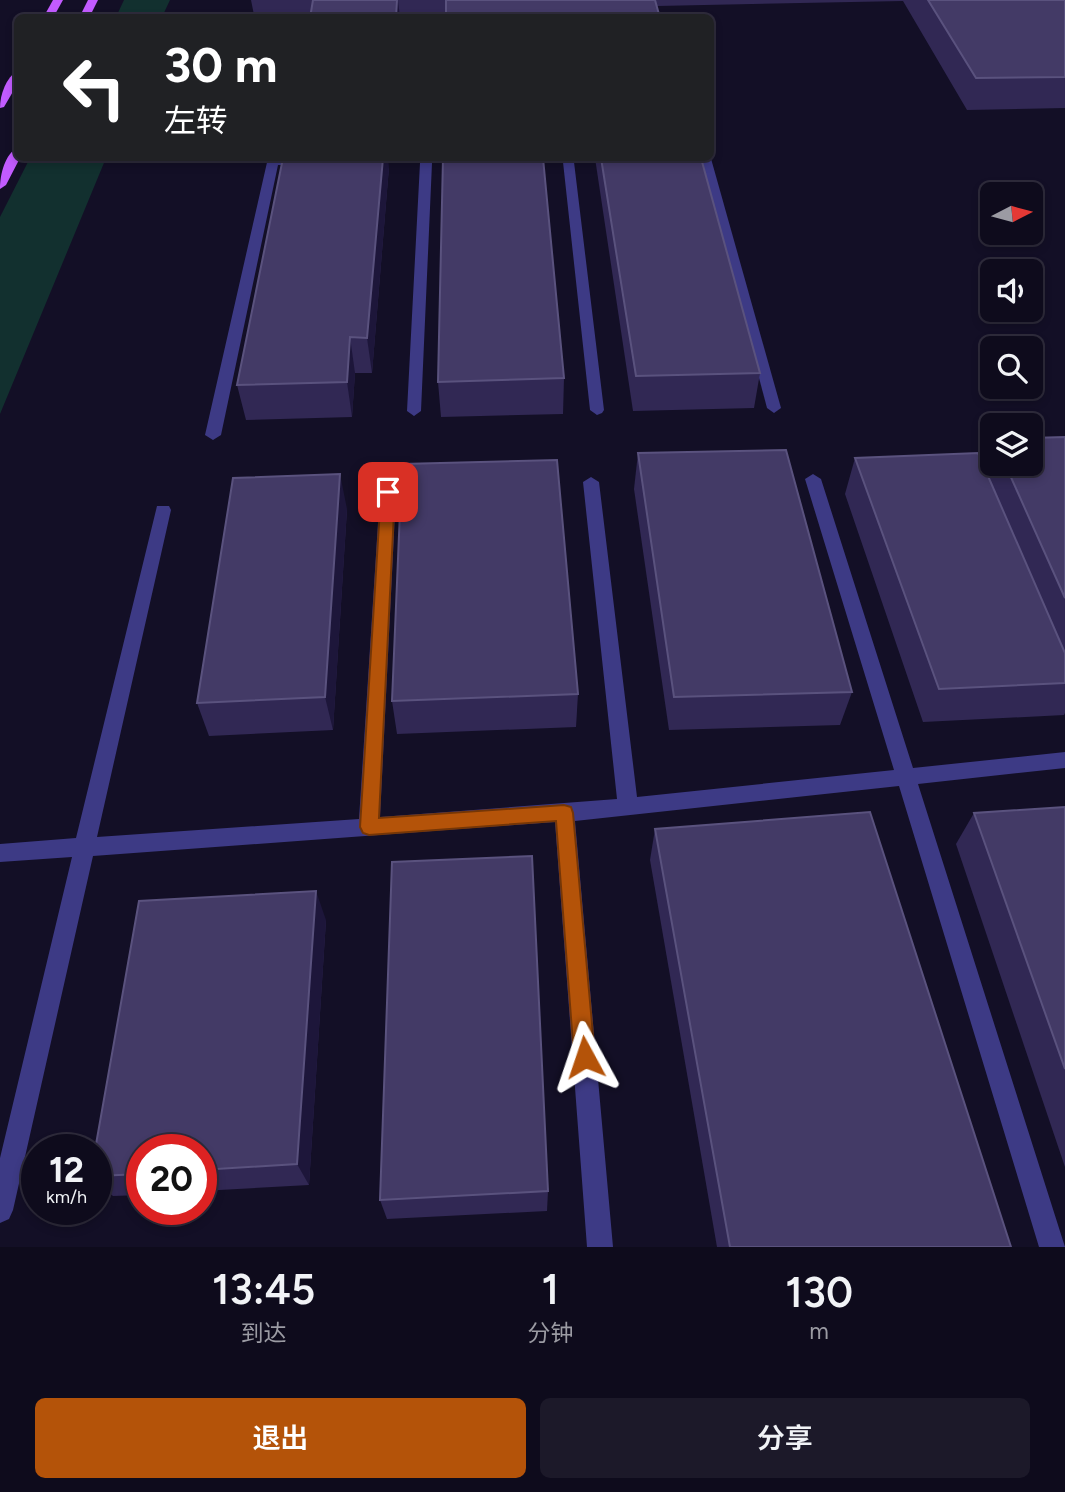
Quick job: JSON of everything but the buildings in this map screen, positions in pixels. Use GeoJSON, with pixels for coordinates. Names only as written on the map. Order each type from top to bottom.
{"type":"FeatureCollection","features":[{"type":"Feature","properties":{"kind":"main road"},"geometry":{"type":"LineString","coordinates":[[0,105],[14,80]]}},
{"type":"Feature","properties":{"kind":"main road"},"geometry":{"type":"LineString","coordinates":[[0,185],[14,158]]}},
{"type":"Feature","properties":{"kind":"lane"},"geometry":{"type":"LineString","coordinates":[[213,435],[274,161]]}},
{"type":"Feature","properties":{"kind":"lane"},"geometry":{"type":"LineString","coordinates":[[294,161],[315,162]]}},
{"type":"Feature","properties":{"kind":"lane"},"geometry":{"type":"LineString","coordinates":[[414,411],[426,161]]}},
{"type":"Feature","properties":{"kind":"lane"},"geometry":{"type":"LineString","coordinates":[[568,161],[597,410]]}},
{"type":"Feature","properties":{"kind":"lane"},"geometry":{"type":"LineString","coordinates":[[708,161],[774,408]]}},
{"type":"Feature","properties":{"kind":"lane"},"geometry":{"type":"LineString","coordinates":[[813,479],[1052,1247]]}},
{"type":"Feature","properties":{"kind":"lane"},"geometry":{"type":"LineString","coordinates":[[592,482],[628,806]]}},
{"type":"Feature","properties":{"kind":"lane"},"geometry":{"type":"LineString","coordinates":[[369,827],[388,492]]}},
{"type":"Feature","properties":{"kind":"lane"},"geometry":{"type":"LineString","coordinates":[[0,1210],[163,510]]}},
{"type":"Feature","properties":{"kind":"lane"},"geometry":{"type":"LineString","coordinates":[[0,853],[564,813],[1065,760]]}},
{"type":"Feature","properties":{"kind":"lane"},"geometry":{"type":"LineString","coordinates":[[564,813],[600,1247]]}},
{"type":"Feature","properties":{"kind":"green space"},"geometry":{"type":"Polygon","coordinates":[[[124,0],[170,0],[163,14],[117,14],[124,0]]]}},
{"type":"Feature","properties":{"kind":"green space"},"geometry":{"type":"Polygon","coordinates":[[[28,161],[105,161],[0,414],[0,217],[28,161]]]}},
{"type":"Feature","properties":{"kind":"route"},"geometry":{"type":"LineString","coordinates":[[388,492],[369,827],[564,813],[585,1057]]}}]}
